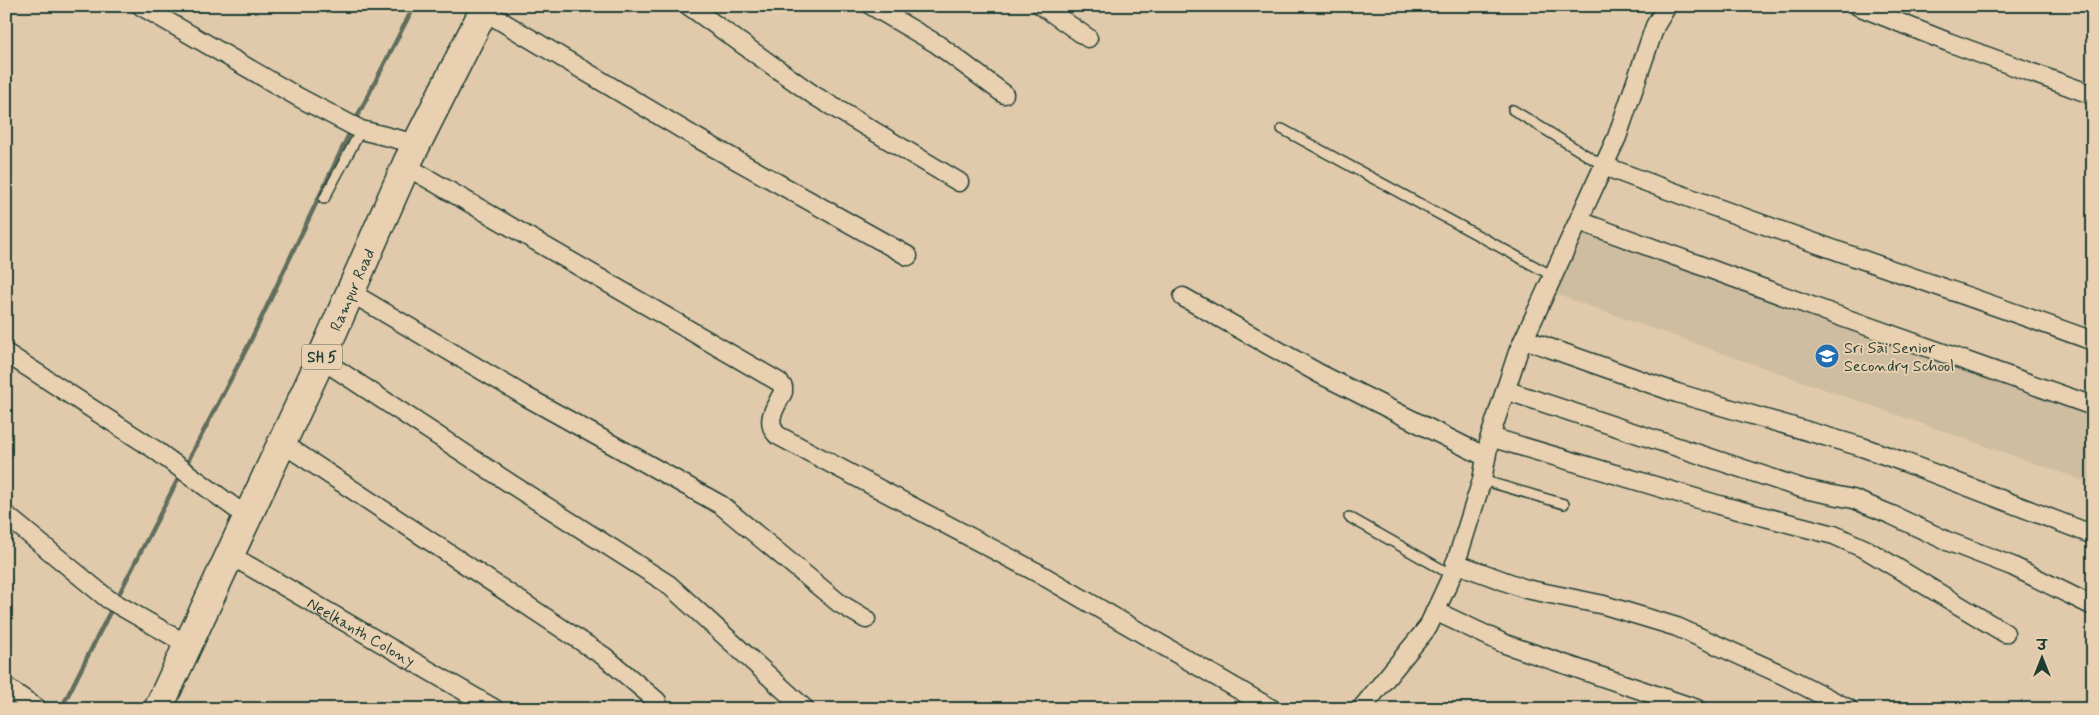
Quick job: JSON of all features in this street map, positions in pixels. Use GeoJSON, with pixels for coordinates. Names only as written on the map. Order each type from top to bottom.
{"type":"FeatureCollection","features":[{"type":"Feature","properties":{"kind":"main road","name":"Rampur Road"},"geometry":{"type":"LineString","coordinates":[[158,709],[246,516],[321,359],[412,155],[485,9]]}},
{"type":"Feature","properties":{"kind":"street"},"geometry":{"type":"LineString","coordinates":[[141,6],[298,97],[412,155],[779,382],[783,387],[783,392],[770,420],[772,429],[777,435],[1040,574],[1272,709]]}},
{"type":"Feature","properties":{"kind":"street"},"geometry":{"type":"LineString","coordinates":[[689,6],[815,96],[959,182]]}},
{"type":"Feature","properties":{"kind":"street"},"geometry":{"type":"LineString","coordinates":[[872,6],[937,44],[1004,94]]}},
{"type":"Feature","properties":{"kind":"street"},"geometry":{"type":"LineString","coordinates":[[1042,6],[1088,38]]}},
{"type":"Feature","properties":{"kind":"street"},"geometry":{"type":"LineString","coordinates":[[1362,709],[1428,627],[1435,611],[1453,569],[1482,480],[1490,437],[1524,339],[1617,137],[1655,26],[1667,6]]}},
{"type":"Feature","properties":{"kind":"street"},"geometry":{"type":"LineString","coordinates":[[1858,6],[1948,42],[2093,95]]}},
{"type":"Feature","properties":{"kind":"street"},"geometry":{"type":"LineString","coordinates":[[485,9],[698,138],[908,256]]}},
{"type":"Feature","properties":{"kind":"street"},"geometry":{"type":"LineString","coordinates":[[1604,166],[1707,206],[1906,274],[2093,341]]}},
{"type":"Feature","properties":{"kind":"street"},"geometry":{"type":"LineString","coordinates":[[1579,220],[1836,315],[2093,406]]}},
{"type":"Feature","properties":{"kind":"street"},"geometry":{"type":"LineString","coordinates":[[350,292],[525,396],[721,505],[840,603],[866,620]]}},
{"type":"Feature","properties":{"kind":"street"},"geometry":{"type":"LineString","coordinates":[[1182,297],[1320,374],[1486,457]]}},
{"type":"Feature","properties":{"kind":"street"},"geometry":{"type":"LineString","coordinates":[[1524,339],[1677,393],[1862,447],[2092,534]]}},
{"type":"Feature","properties":{"kind":"street"},"geometry":{"type":"LineString","coordinates":[[6,353],[154,449],[246,516]]}},
{"type":"Feature","properties":{"kind":"street"},"geometry":{"type":"LineString","coordinates":[[321,359],[511,484],[668,584],[806,709]]}},
{"type":"Feature","properties":{"kind":"street"},"geometry":{"type":"LineString","coordinates":[[1505,390],[1804,489],[1853,499],[1948,541],[2012,566],[2093,606]]}},
{"type":"Feature","properties":{"kind":"street"},"geometry":{"type":"LineString","coordinates":[[1490,437],[1719,506],[1834,535],[1867,550],[2005,632]]}},
{"type":"Feature","properties":{"kind":"street"},"geometry":{"type":"LineString","coordinates":[[282,443],[605,657],[657,701]]}},
{"type":"Feature","properties":{"kind":"street"},"geometry":{"type":"LineString","coordinates":[[6,515],[115,604],[188,645]]}},
{"type":"Feature","properties":{"kind":"street","name":"Neelkanth Colony"},"geometry":{"type":"LineString","coordinates":[[230,554],[495,709]]}},
{"type":"Feature","properties":{"kind":"street"},"geometry":{"type":"LineString","coordinates":[[1453,569],[1526,589],[1604,605],[1677,628],[1783,675],[1849,709]]}},
{"type":"Feature","properties":{"kind":"street"},"geometry":{"type":"LineString","coordinates":[[1435,611],[1505,644],[1697,709]]}},
{"type":"Feature","properties":{"kind":"street"},"geometry":{"type":"LineString","coordinates":[[6,687],[38,709]]}},
{"type":"Feature","properties":{"kind":"lane"},"geometry":{"type":"LineString","coordinates":[[1513,110],[1604,166]]}},
{"type":"Feature","properties":{"kind":"lane"},"geometry":{"type":"LineString","coordinates":[[324,199],[355,127]]}},
{"type":"Feature","properties":{"kind":"lane"},"geometry":{"type":"LineString","coordinates":[[1282,130],[1553,276]]}},
{"type":"Feature","properties":{"kind":"lane"},"geometry":{"type":"LineString","coordinates":[[1482,480],[1564,504]]}},
{"type":"Feature","properties":{"kind":"lane"},"geometry":{"type":"LineString","coordinates":[[1349,516],[1453,569]]}},
{"type":"Feature","properties":{"kind":"shaded area","name":"Sri Sai Senior Secondry School"},"geometry":{"type":"Polygon","coordinates":[[[1582,230],[2093,418],[2093,484],[1555,294],[1582,230]]]}},
{"type":"Feature","properties":{"kind":"waterway"},"geometry":{"type":"LineString","coordinates":[[354,123],[414,6]]}},
{"type":"Feature","properties":{"kind":"waterway"},"geometry":{"type":"LineString","coordinates":[[188,461],[248,346],[351,130]]}},
{"type":"Feature","properties":{"kind":"waterway"},"geometry":{"type":"LineString","coordinates":[[116,600],[177,481]]}},
{"type":"Feature","properties":{"kind":"waterway"},"geometry":{"type":"LineString","coordinates":[[61,709],[113,606]]}},
{"type":"Feature","properties":{"kind":"place","name":"Sri Sai Senior Secondry School"},"geometry":{"type":"Point","coordinates":[1827,356]}}]}
